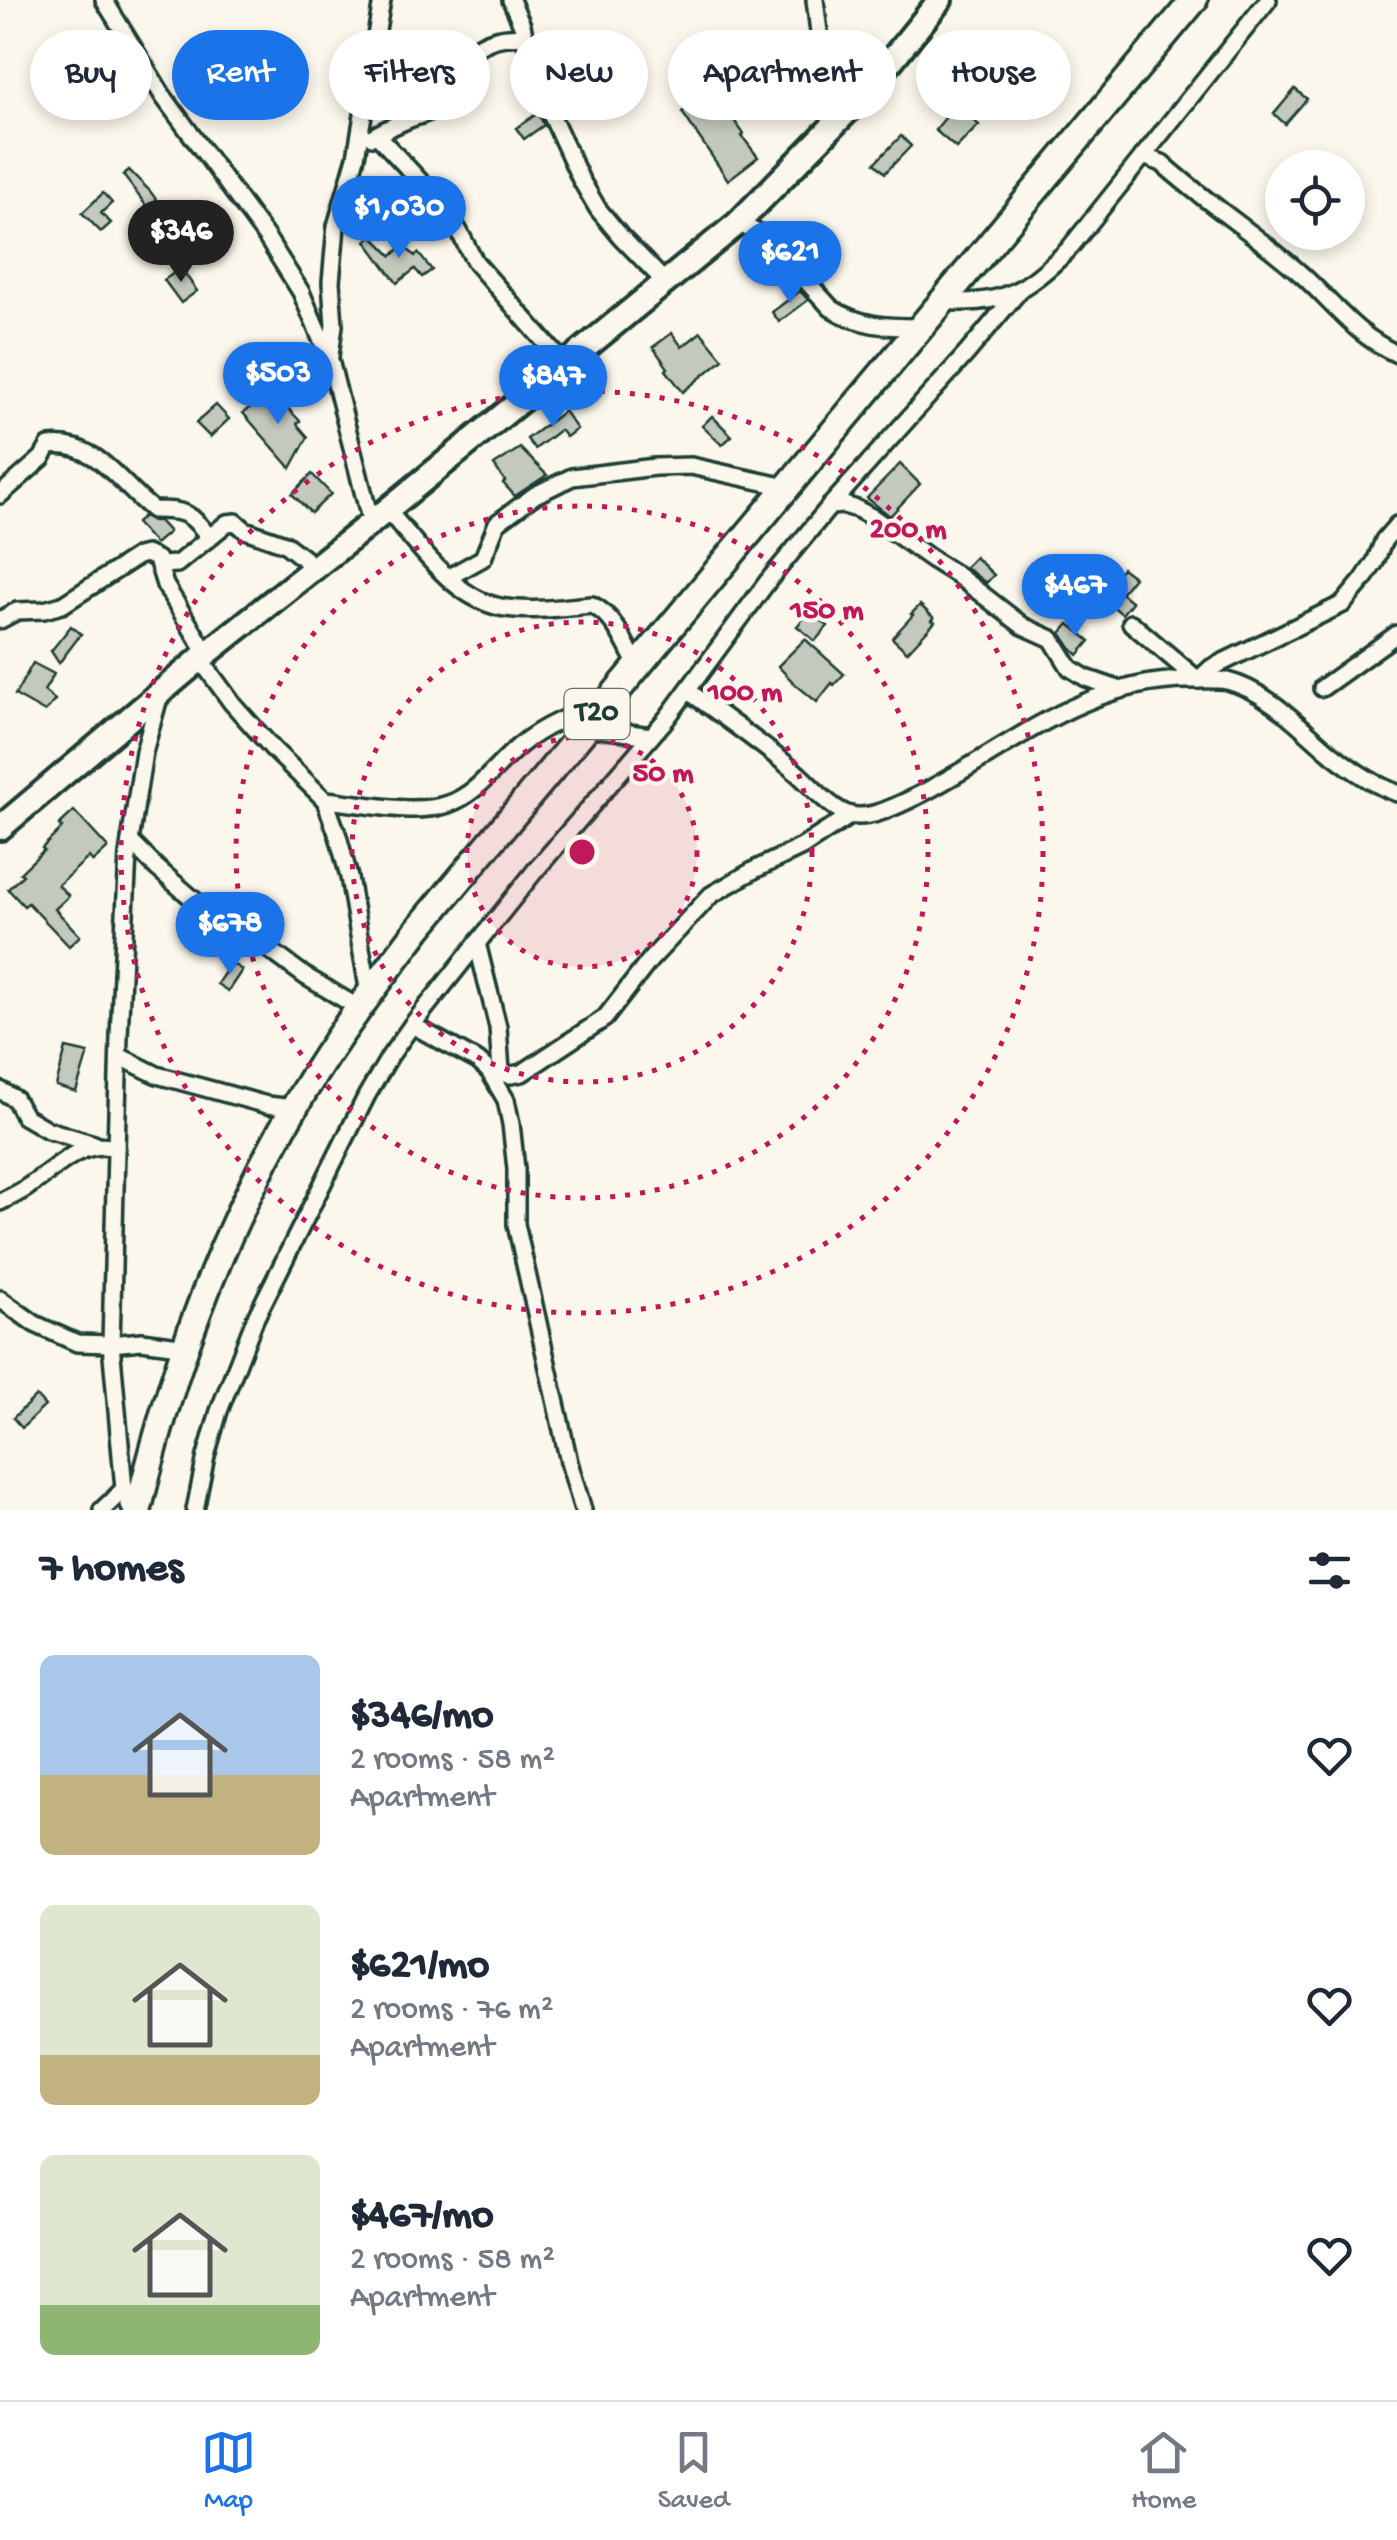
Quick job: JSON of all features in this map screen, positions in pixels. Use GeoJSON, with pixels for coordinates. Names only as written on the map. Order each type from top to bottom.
{"type":"FeatureCollection","features":[{"type":"Feature","properties":{"kind":"main road","name":"T20"},"geometry":{"type":"LineString","coordinates":[[131,1503],[211,1273],[254,1180],[294,1108],[364,1001],[418,928],[1194,0]]}},
{"type":"Feature","properties":{"kind":"street"},"geometry":{"type":"LineString","coordinates":[[104,0],[140,61],[276,252],[300,292],[330,360],[379,517],[463,590],[492,605],[523,609],[592,605],[600,609],[637,666]]}},
{"type":"Feature","properties":{"kind":"street"},"geometry":{"type":"LineString","coordinates":[[511,0],[524,30]]}},
{"type":"Feature","properties":{"kind":"street"},"geometry":{"type":"LineString","coordinates":[[815,0],[833,126]]}},
{"type":"Feature","properties":{"kind":"street"},"geometry":{"type":"LineString","coordinates":[[0,828],[204,656],[738,223],[865,93],[940,0]]}},
{"type":"Feature","properties":{"kind":"street"},"geometry":{"type":"LineString","coordinates":[[941,300],[972,304],[1019,291],[1038,279],[1068,250],[1268,0]]}},
{"type":"Feature","properties":{"kind":"street"},"geometry":{"type":"LineString","coordinates":[[330,360],[336,226],[358,144],[379,3]]}},
{"type":"Feature","properties":{"kind":"street"},"geometry":{"type":"LineString","coordinates":[[358,144],[439,105],[449,94],[464,61],[481,46],[510,36]]}},
{"type":"Feature","properties":{"kind":"street"},"geometry":{"type":"LineString","coordinates":[[554,120],[598,209],[666,282]]}},
{"type":"Feature","properties":{"kind":"street"},"geometry":{"type":"LineString","coordinates":[[377,135],[441,206],[476,262],[565,365]]}},
{"type":"Feature","properties":{"kind":"street"},"geometry":{"type":"LineString","coordinates":[[1143,156],[1162,163],[1302,275],[1338,313],[1378,346],[1397,354]]}},
{"type":"Feature","properties":{"kind":"street"},"geometry":{"type":"LineString","coordinates":[[738,223],[766,237],[831,308],[844,316],[878,326],[918,328]]}},
{"type":"Feature","properties":{"kind":"street"},"geometry":{"type":"LineString","coordinates":[[195,1510],[219,1411],[255,1319],[367,1095],[412,1025],[534,872],[688,691],[759,593],[830,506],[1019,291]]}},
{"type":"Feature","properties":{"kind":"street"},"geometry":{"type":"LineString","coordinates":[[0,494],[42,458],[49,446],[74,447],[109,467],[153,510],[182,511],[210,538]]}},
{"type":"Feature","properties":{"kind":"street"},"geometry":{"type":"LineString","coordinates":[[449,577],[483,558],[494,528],[503,518],[534,495],[572,477],[691,466],[786,487]]}},
{"type":"Feature","properties":{"kind":"street"},"geometry":{"type":"LineString","coordinates":[[830,506],[857,508],[872,517],[958,575],[1023,626],[1052,639],[1070,668],[1118,689]]}},
{"type":"Feature","properties":{"kind":"street"},"geometry":{"type":"LineString","coordinates":[[160,565],[176,564],[227,523],[236,522],[244,530],[285,544],[315,567]]}},
{"type":"Feature","properties":{"kind":"street"},"geometry":{"type":"LineString","coordinates":[[1198,680],[1211,668],[1343,604],[1364,580],[1384,540],[1397,525]]}},
{"type":"Feature","properties":{"kind":"street"},"geometry":{"type":"LineString","coordinates":[[0,620],[17,611],[62,605],[138,556],[152,556],[232,703],[325,800],[349,877],[364,1001],[305,976],[244,931],[221,921],[130,841]]}},
{"type":"Feature","properties":{"kind":"street"},"geometry":{"type":"LineString","coordinates":[[1130,622],[1198,680]]}},
{"type":"Feature","properties":{"kind":"street"},"geometry":{"type":"LineString","coordinates":[[1322,688],[1397,634]]}},
{"type":"Feature","properties":{"kind":"street"},"geometry":{"type":"LineString","coordinates":[[412,1025],[495,1071],[522,1073],[605,1018],[672,935],[711,895],[802,847],[850,815],[868,815],[901,804],[1066,710],[1118,689],[1164,680],[1228,682],[1264,697],[1336,757],[1397,793]]}},
{"type":"Feature","properties":{"kind":"street"},"geometry":{"type":"LineString","coordinates":[[688,691],[850,815]]}},
{"type":"Feature","properties":{"kind":"street"},"geometry":{"type":"LineString","coordinates":[[102,1510],[131,1503],[111,1344],[119,1056],[130,841],[144,752],[160,694]]}},
{"type":"Feature","properties":{"kind":"street"},"geometry":{"type":"LineString","coordinates":[[325,800],[412,809],[448,804],[480,784],[520,746],[563,717],[606,704]]}},
{"type":"Feature","properties":{"kind":"street"},"geometry":{"type":"LineString","coordinates":[[586,727],[651,736]]}},
{"type":"Feature","properties":{"kind":"street"},"geometry":{"type":"LineString","coordinates":[[476,943],[498,1028],[495,1071],[512,1124],[516,1224],[583,1510]]}},
{"type":"Feature","properties":{"kind":"street"},"geometry":{"type":"LineString","coordinates":[[119,1056],[186,1084],[294,1108]]}},
{"type":"Feature","properties":{"kind":"street"},"geometry":{"type":"LineString","coordinates":[[0,1090],[14,1099],[24,1116],[58,1135],[116,1148]]}},
{"type":"Feature","properties":{"kind":"street"},"geometry":{"type":"LineString","coordinates":[[0,1202],[29,1187],[77,1152],[98,1145]]}},
{"type":"Feature","properties":{"kind":"street"},"geometry":{"type":"LineString","coordinates":[[0,1299],[35,1324],[77,1343],[142,1341],[186,1347]]}},
{"type":"Feature","properties":{"kind":"building"},"geometry":{"type":"Polygon","coordinates":[[[1295,89],[1307,99],[1285,124],[1274,114],[1295,89]]]}},
{"type":"Feature","properties":{"kind":"building"},"geometry":{"type":"Polygon","coordinates":[[[528,120],[542,120],[544,125],[524,139],[516,128],[528,120]]]}},
{"type":"Feature","properties":{"kind":"building"},"geometry":{"type":"Polygon","coordinates":[[[687,120],[734,120],[744,134],[758,157],[728,180],[687,120]]]}},
{"type":"Feature","properties":{"kind":"building"},"geometry":{"type":"Polygon","coordinates":[[[943,120],[973,120],[979,125],[956,148],[935,130],[943,120]]]}},
{"type":"Feature","properties":{"kind":"building"},"geometry":{"type":"Polygon","coordinates":[[[901,136],[911,146],[885,173],[875,163],[901,136]]]}},
{"type":"Feature","properties":{"kind":"building"},"geometry":{"type":"Polygon","coordinates":[[[129,170],[172,221],[163,228],[123,175],[129,170]]]}},
{"type":"Feature","properties":{"kind":"building"},"geometry":{"type":"Polygon","coordinates":[[[103,193],[112,203],[101,213],[111,223],[101,232],[82,213],[103,193]]]}},
{"type":"Feature","properties":{"kind":"building"},"geometry":{"type":"Polygon","coordinates":[[[372,236],[392,256],[403,245],[415,256],[418,253],[432,270],[422,277],[415,269],[397,283],[366,241],[372,236]]]}},
{"type":"Feature","properties":{"kind":"building"},"geometry":{"type":"Polygon","coordinates":[[[181,268],[197,291],[181,303],[164,280],[181,268]]]}},
{"type":"Feature","properties":{"kind":"building"},"geometry":{"type":"Polygon","coordinates":[[[800,291],[808,300],[779,322],[772,312],[800,291]]]}},
{"type":"Feature","properties":{"kind":"building"},"geometry":{"type":"Polygon","coordinates":[[[701,332],[723,359],[683,392],[653,347],[672,333],[682,347],[701,332]]]}},
{"type":"Feature","properties":{"kind":"building"},"geometry":{"type":"Polygon","coordinates":[[[271,391],[300,421],[297,424],[308,437],[291,468],[243,413],[271,391]]]}},
{"type":"Feature","properties":{"kind":"building"},"geometry":{"type":"Polygon","coordinates":[[[216,405],[229,419],[210,437],[196,423],[216,405]]]}},
{"type":"Feature","properties":{"kind":"building"},"geometry":{"type":"Polygon","coordinates":[[[564,411],[577,429],[566,437],[560,430],[535,449],[527,439],[564,411]]]}},
{"type":"Feature","properties":{"kind":"building"},"geometry":{"type":"Polygon","coordinates":[[[712,416],[732,436],[722,445],[702,426],[712,416]]]}},
{"type":"Feature","properties":{"kind":"building"},"geometry":{"type":"Polygon","coordinates":[[[520,448],[547,475],[515,496],[494,465],[520,448]]]}},
{"type":"Feature","properties":{"kind":"building"},"geometry":{"type":"Polygon","coordinates":[[[900,464],[920,484],[890,516],[867,498],[900,464]]]}},
{"type":"Feature","properties":{"kind":"building"},"geometry":{"type":"Polygon","coordinates":[[[312,474],[331,494],[311,513],[292,494],[312,474]]]}},
{"type":"Feature","properties":{"kind":"building"},"geometry":{"type":"Polygon","coordinates":[[[143,516],[159,521],[169,532],[155,544],[136,523],[143,516]]]}},
{"type":"Feature","properties":{"kind":"building"},"geometry":{"type":"Polygon","coordinates":[[[975,557],[994,575],[986,583],[965,567],[975,557]]]}},
{"type":"Feature","properties":{"kind":"building"},"geometry":{"type":"Polygon","coordinates":[[[1122,568],[1134,577],[1121,593],[1132,602],[1122,614],[1099,595],[1122,568]]]}},
{"type":"Feature","properties":{"kind":"building"},"geometry":{"type":"Polygon","coordinates":[[[920,605],[935,622],[907,652],[892,638],[920,605]]]}},
{"type":"Feature","properties":{"kind":"building"},"geometry":{"type":"Polygon","coordinates":[[[810,611],[828,626],[815,641],[797,626],[810,611]]]}},
{"type":"Feature","properties":{"kind":"building"},"geometry":{"type":"Polygon","coordinates":[[[1069,624],[1090,641],[1078,655],[1061,633],[1069,624]]]}},
{"type":"Feature","properties":{"kind":"building"},"geometry":{"type":"Polygon","coordinates":[[[71,626],[81,634],[59,663],[51,651],[71,626]]]}},
{"type":"Feature","properties":{"kind":"building"},"geometry":{"type":"Polygon","coordinates":[[[805,639],[844,674],[817,702],[778,666],[805,639]]]}},
{"type":"Feature","properties":{"kind":"building"},"geometry":{"type":"Polygon","coordinates":[[[33,663],[54,674],[44,691],[55,700],[45,712],[15,695],[33,663]]]}},
{"type":"Feature","properties":{"kind":"building"},"geometry":{"type":"Polygon","coordinates":[[[74,811],[108,848],[93,862],[89,857],[58,885],[69,896],[55,909],[80,936],[69,946],[28,903],[24,906],[8,889],[74,811]]]}},
{"type":"Feature","properties":{"kind":"building"},"geometry":{"type":"Polygon","coordinates":[[[231,963],[242,970],[228,991],[217,984],[231,963]]]}},
{"type":"Feature","properties":{"kind":"building"},"geometry":{"type":"Polygon","coordinates":[[[66,1048],[88,1053],[76,1092],[56,1086],[66,1048]]]}},
{"type":"Feature","properties":{"kind":"building"},"geometry":{"type":"Polygon","coordinates":[[[36,1396],[45,1406],[22,1428],[13,1418],[36,1396]]]}}]}
